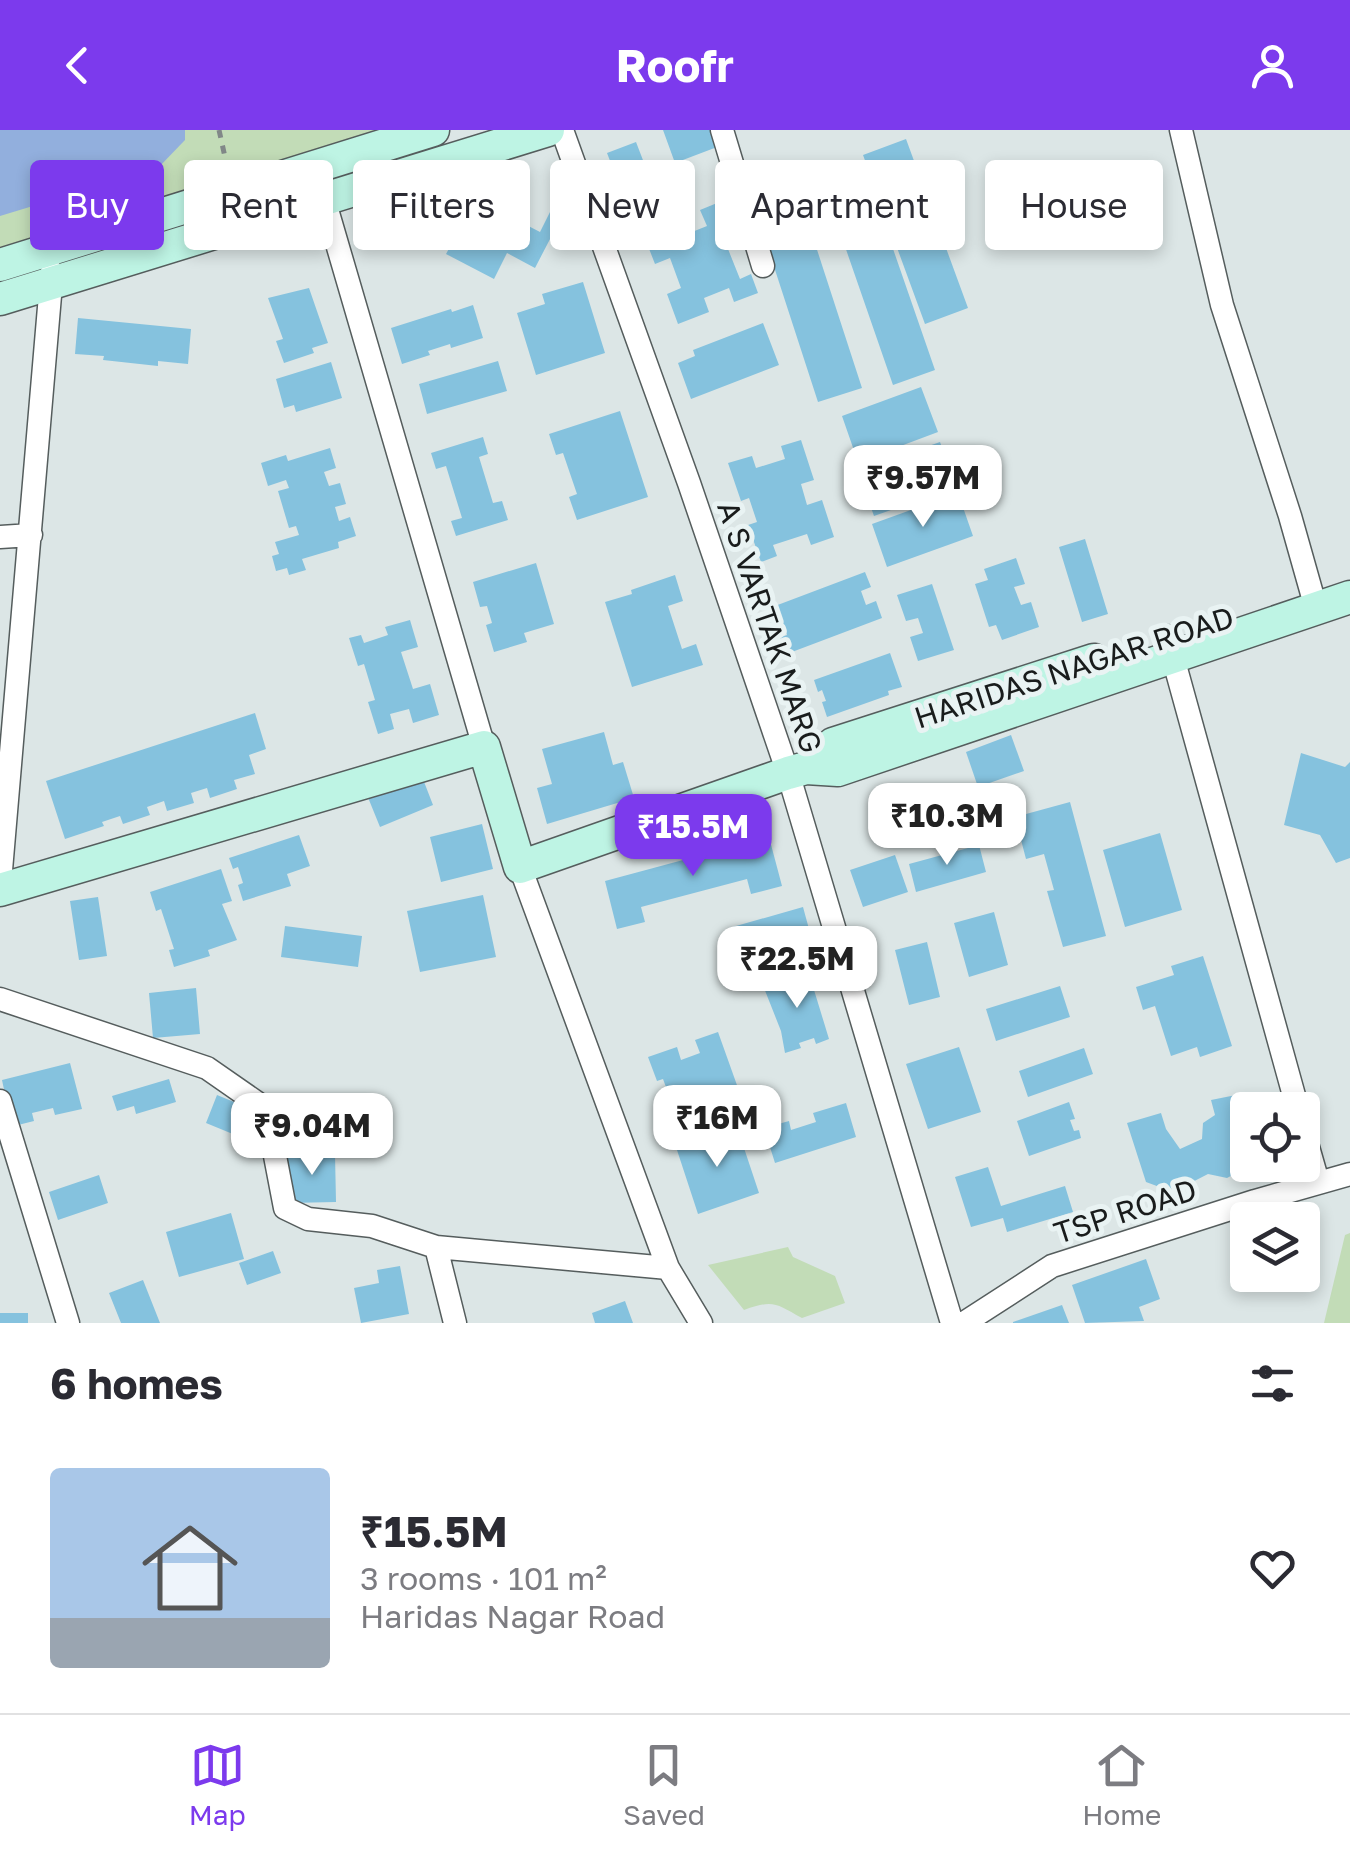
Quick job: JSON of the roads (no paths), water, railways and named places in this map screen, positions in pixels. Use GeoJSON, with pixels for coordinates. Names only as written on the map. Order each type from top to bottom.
{"type":"FeatureCollection","features":[{"type":"Feature","properties":{"kind":"street"},"geometry":{"type":"LineString","coordinates":[[333,162],[433,130]]}},
{"type":"Feature","properties":{"kind":"street"},"geometry":{"type":"LineString","coordinates":[[333,198],[548,130]]}},
{"type":"Feature","properties":{"kind":"street","name":"A S VARTAK MARG"},"geometry":{"type":"LineString","coordinates":[[562,130],[797,770],[952,1323]]}},
{"type":"Feature","properties":{"kind":"street"},"geometry":{"type":"LineString","coordinates":[[722,130],[764,266]]}},
{"type":"Feature","properties":{"kind":"street"},"geometry":{"type":"LineString","coordinates":[[1181,130],[1222,304],[1313,600]]}},
{"type":"Feature","properties":{"kind":"street"},"geometry":{"type":"LineString","coordinates":[[333,228],[520,867],[668,1268],[700,1323]]}},
{"type":"Feature","properties":{"kind":"street"},"geometry":{"type":"LineString","coordinates":[[0,299],[184,243]]}},
{"type":"Feature","properties":{"kind":"street"},"geometry":{"type":"LineString","coordinates":[[0,265],[49,250]]}},
{"type":"Feature","properties":{"kind":"street"},"geometry":{"type":"LineString","coordinates":[[52,250],[0,886],[484,747]]}},
{"type":"Feature","properties":{"kind":"street"},"geometry":{"type":"LineString","coordinates":[[0,537],[31,535]]}},
{"type":"Feature","properties":{"kind":"street","name":"HARIDAS NAGAR ROAD"},"geometry":{"type":"LineString","coordinates":[[520,867],[797,770],[838,770],[1170,647],[1313,600],[1350,578]]}},
{"type":"Feature","properties":{"kind":"street","name":"HARIDAS NAGAR ROAD"},"geometry":{"type":"LineString","coordinates":[[1313,600],[1350,597]]}},
{"type":"Feature","properties":{"kind":"street"},"geometry":{"type":"LineString","coordinates":[[1170,647],[1293,1092]]}},
{"type":"Feature","properties":{"kind":"street"},"geometry":{"type":"LineString","coordinates":[[0,1000],[207,1068],[266,1109],[285,1208],[308,1219],[372,1226],[436,1247],[668,1268]]}},
{"type":"Feature","properties":{"kind":"street"},"geometry":{"type":"LineString","coordinates":[[0,1101],[68,1323]]}},
{"type":"Feature","properties":{"kind":"street","name":"TSP ROAD"},"geometry":{"type":"LineString","coordinates":[[1320,1182],[1350,1174]]}},
{"type":"Feature","properties":{"kind":"street","name":"TSP ROAD"},"geometry":{"type":"LineString","coordinates":[[964,1323],[1052,1266],[1318,1182]]}},
{"type":"Feature","properties":{"kind":"street"},"geometry":{"type":"LineString","coordinates":[[436,1247],[456,1323]]}},
{"type":"Feature","properties":{"kind":"water"},"geometry":{"type":"Polygon","coordinates":[[[0,130],[185,130],[185,140],[164,162],[30,160],[30,207],[0,216],[0,130]]]}}]}
